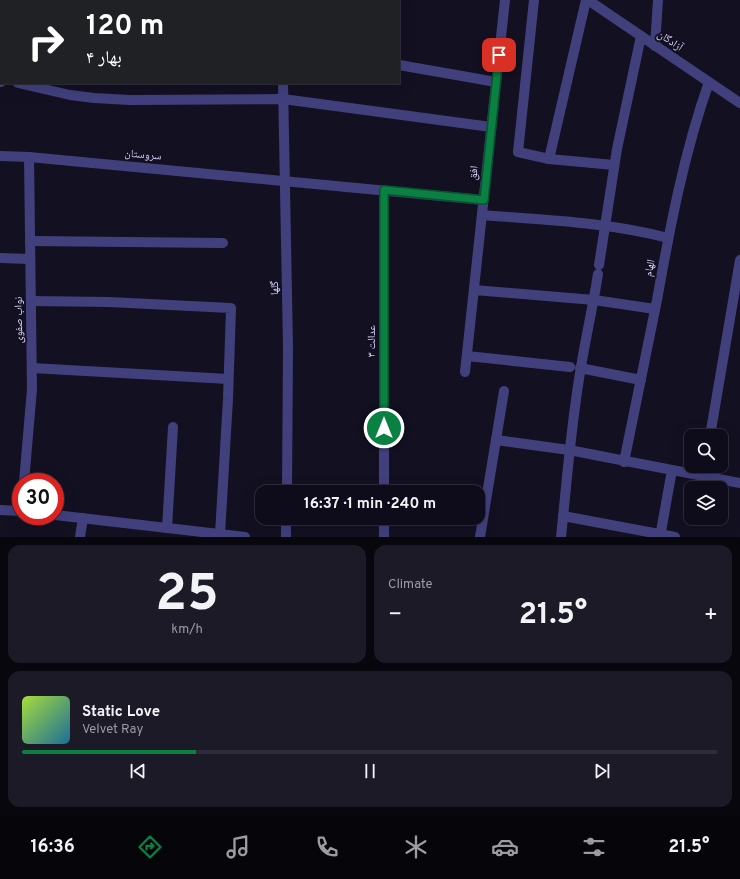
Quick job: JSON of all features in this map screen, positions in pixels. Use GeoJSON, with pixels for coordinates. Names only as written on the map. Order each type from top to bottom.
{"type":"FeatureCollection","features":[{"type":"Feature","properties":{"kind":"street","name":"افق"},"geometry":{"type":"LineString","coordinates":[[465,372],[505,0]]}},
{"type":"Feature","properties":{"kind":"street"},"geometry":{"type":"LineString","coordinates":[[534,0],[518,152],[549,159],[614,166]]}},
{"type":"Feature","properties":{"kind":"street"},"geometry":{"type":"LineString","coordinates":[[549,159],[587,0]]}},
{"type":"Feature","properties":{"kind":"street","name":"آزادگان"},"geometry":{"type":"LineString","coordinates":[[587,0],[740,103]]}},
{"type":"Feature","properties":{"kind":"street"},"geometry":{"type":"LineString","coordinates":[[655,46],[658,0]]}},
{"type":"Feature","properties":{"kind":"street"},"geometry":{"type":"LineString","coordinates":[[561,537],[575,367],[594,300],[614,166],[640,36]]}},
{"type":"Feature","properties":{"kind":"street"},"geometry":{"type":"LineString","coordinates":[[400,65],[496,82]]}},
{"type":"Feature","properties":{"kind":"street","name":"الهام"},"geometry":{"type":"LineString","coordinates":[[624,462],[668,238],[695,125],[709,82]]}},
{"type":"Feature","properties":{"kind":"street"},"geometry":{"type":"LineString","coordinates":[[22,84],[70,95],[109,99],[283,99],[491,126]]}},
{"type":"Feature","properties":{"kind":"street","name":"گلها"},"geometry":{"type":"LineString","coordinates":[[283,84],[288,347],[287,485]]}},
{"type":"Feature","properties":{"kind":"street","name":"سروستان"},"geometry":{"type":"LineString","coordinates":[[0,156],[30,157],[484,200]]}},
{"type":"Feature","properties":{"kind":"street","name":"نواب صفوی"},"geometry":{"type":"LineString","coordinates":[[25,473],[32,389],[30,157]]}},
{"type":"Feature","properties":{"kind":"street","name":"عدالت ۳"},"geometry":{"type":"LineString","coordinates":[[384,190],[384,485]]}},
{"type":"Feature","properties":{"kind":"street"},"geometry":{"type":"LineString","coordinates":[[482,215],[605,226],[668,238]]}},
{"type":"Feature","properties":{"kind":"street"},"geometry":{"type":"LineString","coordinates":[[30,241],[223,243]]}},
{"type":"Feature","properties":{"kind":"street"},"geometry":{"type":"LineString","coordinates":[[0,258],[30,259]]}},
{"type":"Feature","properties":{"kind":"street"},"geometry":{"type":"LineString","coordinates":[[711,429],[740,260]]}},
{"type":"Feature","properties":{"kind":"street"},"geometry":{"type":"LineString","coordinates":[[474,290],[594,300],[655,309]]}},
{"type":"Feature","properties":{"kind":"street"},"geometry":{"type":"LineString","coordinates":[[31,301],[109,302],[231,308],[223,491],[224,535]]}},
{"type":"Feature","properties":{"kind":"street"},"geometry":{"type":"LineString","coordinates":[[466,356],[575,367],[641,380]]}},
{"type":"Feature","properties":{"kind":"street"},"geometry":{"type":"LineString","coordinates":[[32,368],[228,379]]}},
{"type":"Feature","properties":{"kind":"street"},"geometry":{"type":"LineString","coordinates":[[480,537],[504,391]]}},
{"type":"Feature","properties":{"kind":"street"},"geometry":{"type":"LineString","coordinates":[[170,531],[173,427]]}},
{"type":"Feature","properties":{"kind":"street"},"geometry":{"type":"LineString","coordinates":[[496,440],[569,450],[624,462],[672,470],[684,470]]}},
{"type":"Feature","properties":{"kind":"street"},"geometry":{"type":"LineString","coordinates":[[661,536],[672,470]]}},
{"type":"Feature","properties":{"kind":"street"},"geometry":{"type":"LineString","coordinates":[[711,473],[740,481]]}},
{"type":"Feature","properties":{"kind":"street"},"geometry":{"type":"LineString","coordinates":[[0,510],[12,511]]}},
{"type":"Feature","properties":{"kind":"street"},"geometry":{"type":"LineString","coordinates":[[64,516],[170,531],[245,537]]}},
{"type":"Feature","properties":{"kind":"street"},"geometry":{"type":"LineString","coordinates":[[563,516],[661,536],[675,537]]}},
{"type":"Feature","properties":{"kind":"street"},"geometry":{"type":"LineString","coordinates":[[80,537],[83,518]]}},
{"type":"Feature","properties":{"kind":"street"},"geometry":{"type":"LineString","coordinates":[[286,525],[286,537]]}},
{"type":"Feature","properties":{"kind":"street"},"geometry":{"type":"LineString","coordinates":[[384,525],[384,537]]}},
{"type":"Feature","properties":{"kind":"route"},"geometry":{"type":"LineString","coordinates":[[384,428],[384,190],[484,200],[499,55]]}}]}
